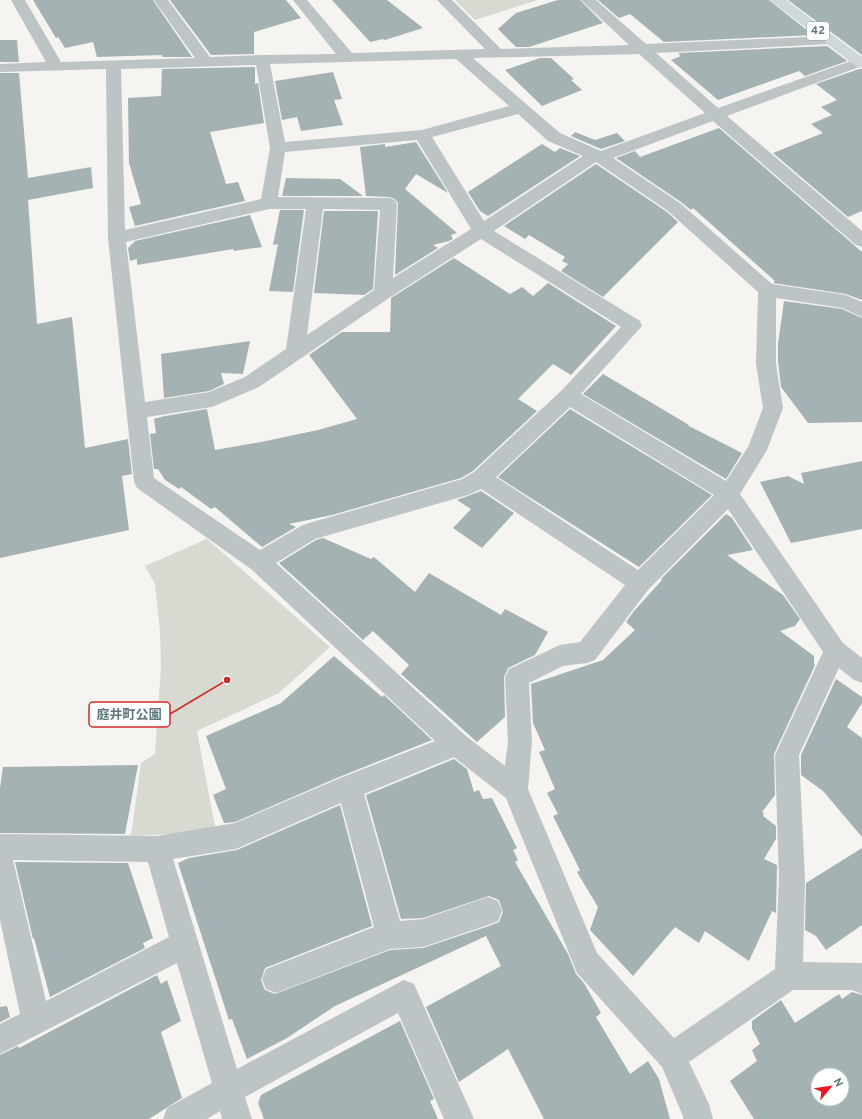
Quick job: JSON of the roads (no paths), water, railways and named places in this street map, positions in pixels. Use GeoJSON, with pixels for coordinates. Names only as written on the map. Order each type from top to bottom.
{"type":"FeatureCollection","features":[{"type":"Feature","properties":{"kind":"main road","name":"42"},"geometry":{"type":"LineString","coordinates":[[777,0],[861,62]]}},
{"type":"Feature","properties":{"kind":"street"},"geometry":{"type":"LineString","coordinates":[[18,0],[56,66]]}},
{"type":"Feature","properties":{"kind":"street"},"geometry":{"type":"LineString","coordinates":[[161,0],[205,61]]}},
{"type":"Feature","properties":{"kind":"street"},"geometry":{"type":"LineString","coordinates":[[300,0],[347,57]]}},
{"type":"Feature","properties":{"kind":"street"},"geometry":{"type":"LineString","coordinates":[[444,0],[497,53]]}},
{"type":"Feature","properties":{"kind":"street"},"geometry":{"type":"LineString","coordinates":[[588,0],[716,115],[862,241]]}},
{"type":"Feature","properties":{"kind":"street"},"geometry":{"type":"LineString","coordinates":[[0,68],[262,59],[644,49],[830,40]]}},
{"type":"Feature","properties":{"kind":"street"},"geometry":{"type":"LineString","coordinates":[[459,54],[554,137],[598,156],[674,207],[767,290],[846,302],[862,310]]}},
{"type":"Feature","properties":{"kind":"street"},"geometry":{"type":"LineString","coordinates":[[262,59],[278,148],[269,203]]}},
{"type":"Feature","properties":{"kind":"street"},"geometry":{"type":"LineString","coordinates":[[136,411],[212,399],[252,382],[382,293],[598,156],[861,62]]}},
{"type":"Feature","properties":{"kind":"street"},"geometry":{"type":"LineString","coordinates":[[113,64],[117,238],[144,482],[259,562],[457,744],[515,789]]}},
{"type":"Feature","properties":{"kind":"street"},"geometry":{"type":"LineString","coordinates":[[278,148],[422,135],[521,108]]}},
{"type":"Feature","properties":{"kind":"street"},"geometry":{"type":"LineString","coordinates":[[259,562],[309,532],[468,486],[481,478],[568,396],[633,326],[481,231],[422,135]]}},
{"type":"Feature","properties":{"kind":"street"},"geometry":{"type":"LineString","coordinates":[[117,238],[269,203],[389,204],[382,293]]}},
{"type":"Feature","properties":{"kind":"street"},"geometry":{"type":"LineString","coordinates":[[295,353],[315,203]]}},
{"type":"Feature","properties":{"kind":"street"},"geometry":{"type":"LineString","coordinates":[[698,1119],[698,1115],[672,1057],[586,963],[515,789],[520,742],[517,677],[560,656],[587,652],[640,583],[729,494],[757,450],[773,408],[766,364],[767,290]]}},
{"type":"Feature","properties":{"kind":"street"},"geometry":{"type":"LineString","coordinates":[[568,396],[729,494],[835,651],[862,672]]}},
{"type":"Feature","properties":{"kind":"street"},"geometry":{"type":"LineString","coordinates":[[481,478],[640,583]]}},
{"type":"Feature","properties":{"kind":"street"},"geometry":{"type":"LineString","coordinates":[[789,976],[792,879],[787,755],[835,651]]}},
{"type":"Feature","properties":{"kind":"street"},"geometry":{"type":"LineString","coordinates":[[0,847],[157,850],[236,836],[350,787],[457,744]]}},
{"type":"Feature","properties":{"kind":"street"},"geometry":{"type":"LineString","coordinates":[[350,787],[390,935]]}},
{"type":"Feature","properties":{"kind":"street"},"geometry":{"type":"LineString","coordinates":[[157,850],[237,1119]]}},
{"type":"Feature","properties":{"kind":"street"},"geometry":{"type":"LineString","coordinates":[[0,859],[36,1021]]}},
{"type":"Feature","properties":{"kind":"street"},"geometry":{"type":"LineString","coordinates":[[276,979],[390,935],[423,933],[488,911]]}},
{"type":"Feature","properties":{"kind":"street"},"geometry":{"type":"LineString","coordinates":[[0,1040],[184,944]]}},
{"type":"Feature","properties":{"kind":"street"},"geometry":{"type":"LineString","coordinates":[[672,1057],[789,976],[859,976],[862,980]]}},
{"type":"Feature","properties":{"kind":"street"},"geometry":{"type":"LineString","coordinates":[[178,1119],[404,994],[459,1119]]}},
{"type":"Feature","properties":{"kind":"place","name":"庭井町公園"},"geometry":{"type":"Point","coordinates":[227,680]}}]}
